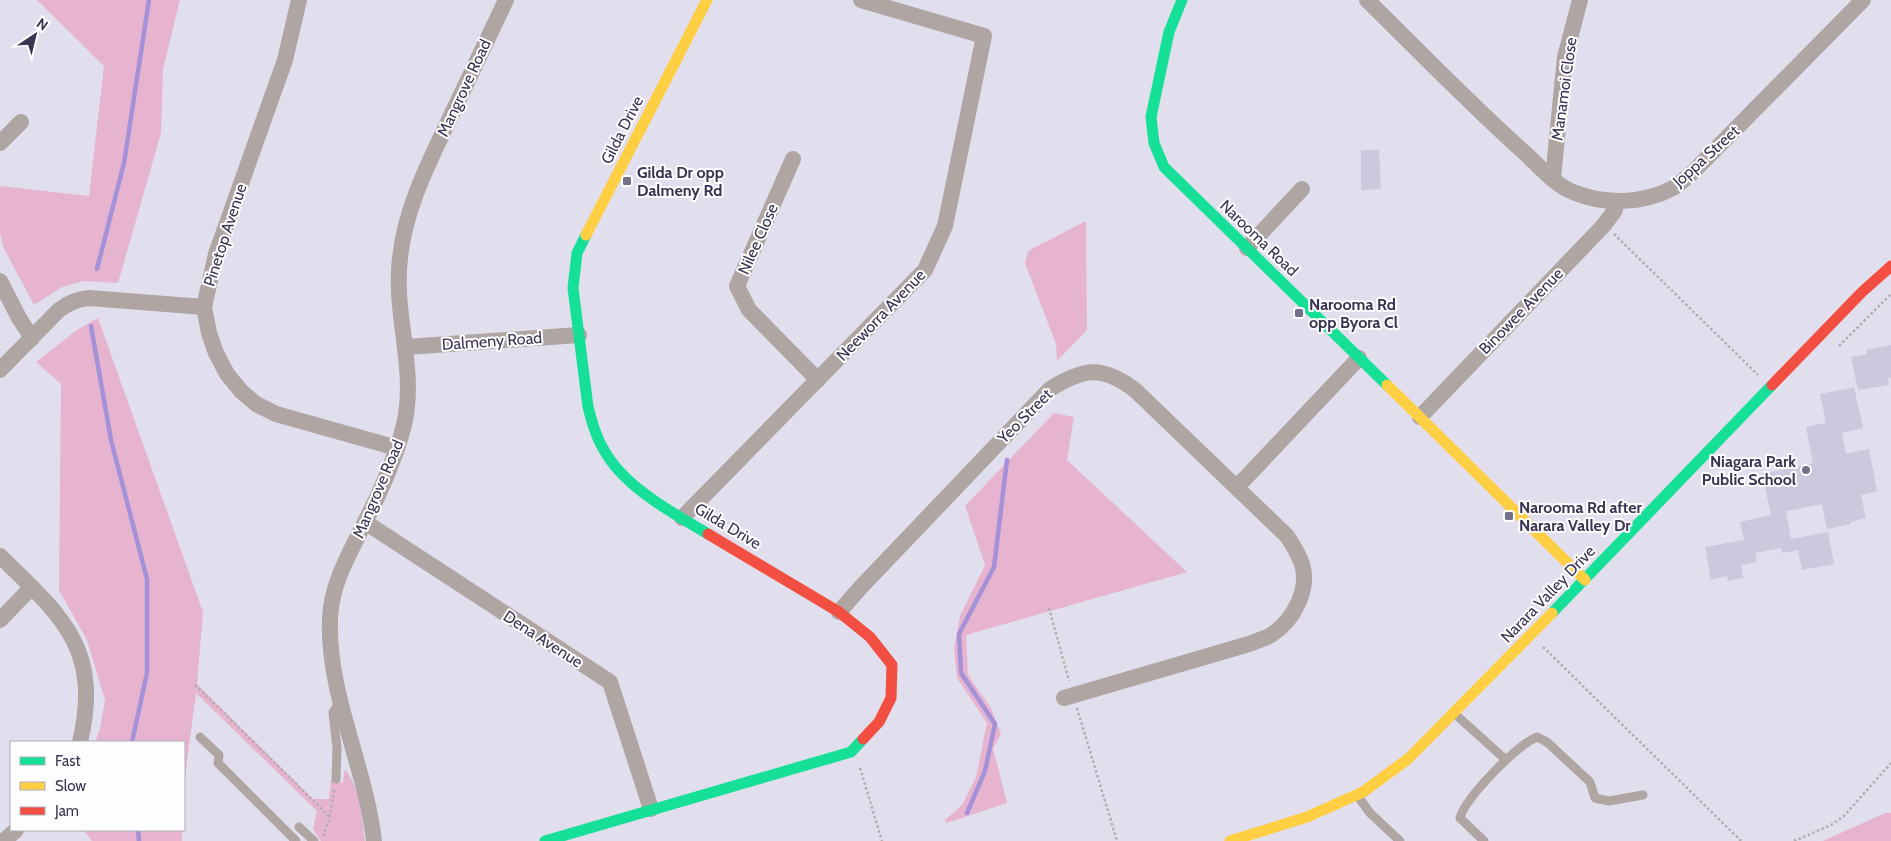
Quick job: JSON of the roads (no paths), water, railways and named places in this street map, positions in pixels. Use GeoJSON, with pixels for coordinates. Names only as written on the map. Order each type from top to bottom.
{"type":"FeatureCollection","features":[{"type":"Feature","properties":{"kind":"street","name":"Pinetop Avenue"},"geometry":{"type":"LineString","coordinates":[[299,0],[285,60],[216,254],[204,307],[209,333],[216,353],[227,374],[241,391],[256,404],[276,414],[397,448]]}},
{"type":"Feature","properties":{"kind":"street","name":"Mangrove Road"},"geometry":{"type":"LineString","coordinates":[[374,841],[358,765],[333,668],[330,618],[333,593],[342,568],[388,474],[404,424],[408,395],[408,370],[398,280],[403,234],[426,168],[506,0]]}},
{"type":"Feature","properties":{"kind":"street","name":"Gilda Drive"},"geometry":{"type":"LineString","coordinates":[[545,841],[651,808],[852,752],[879,722],[892,698],[892,665],[870,637],[839,612],[682,518],[639,488],[622,474],[604,451],[590,415],[573,288],[577,254],[707,0]]}},
{"type":"Feature","properties":{"kind":"street","name":"Neeworra Avenue"},"geometry":{"type":"LineString","coordinates":[[682,518],[926,270],[945,226],[984,36],[861,0]]}},
{"type":"Feature","properties":{"kind":"street","name":"Narooma Road"},"geometry":{"type":"LineString","coordinates":[[1182,0],[1169,32],[1153,103],[1150,130],[1164,167],[1173,178],[1247,248],[1585,580]]}},
{"type":"Feature","properties":{"kind":"street","name":"Joppa Street"},"geometry":{"type":"LineString","coordinates":[[1367,0],[1494,125],[1553,178],[1571,192],[1596,200],[1616,201],[1654,196],[1674,187],[1694,172],[1864,0]]}},
{"type":"Feature","properties":{"kind":"street","name":"Manamoi Close"},"geometry":{"type":"LineString","coordinates":[[1553,178],[1565,57],[1580,0]]}},
{"type":"Feature","properties":{"kind":"street"},"geometry":{"type":"LineString","coordinates":[[0,143],[21,122]]}},
{"type":"Feature","properties":{"kind":"street","name":"Nilee Close"},"geometry":{"type":"LineString","coordinates":[[793,159],[737,286],[749,310],[818,380]]}},
{"type":"Feature","properties":{"kind":"street"},"geometry":{"type":"LineString","coordinates":[[1247,248],[1302,189]]}},
{"type":"Feature","properties":{"kind":"street","name":"Binowee Avenue"},"geometry":{"type":"LineString","coordinates":[[1420,417],[1604,224],[1615,210],[1616,201]]}},
{"type":"Feature","properties":{"kind":"street","name":"Narara Valley Drive"},"geometry":{"type":"LineString","coordinates":[[1230,841],[1307,818],[1357,795],[1384,778],[1408,759],[1531,636],[1862,292],[1891,266]]}},
{"type":"Feature","properties":{"kind":"street"},"geometry":{"type":"LineString","coordinates":[[0,281],[18,318],[32,338]]}},
{"type":"Feature","properties":{"kind":"street"},"geometry":{"type":"LineString","coordinates":[[0,370],[59,310],[68,303],[80,299],[89,298],[204,307]]}},
{"type":"Feature","properties":{"kind":"street","name":"Dalmeny Road"},"geometry":{"type":"LineString","coordinates":[[406,347],[579,335]]}},
{"type":"Feature","properties":{"kind":"street"},"geometry":{"type":"LineString","coordinates":[[1236,487],[1359,358]]}},
{"type":"Feature","properties":{"kind":"street","name":"Yeo Street"},"geometry":{"type":"LineString","coordinates":[[839,612],[1050,389],[1066,379],[1077,375],[1100,372],[1110,374],[1122,380],[1149,403],[1287,536],[1296,550],[1302,566],[1302,592],[1296,608],[1288,620],[1280,629],[1268,636],[1249,644],[1069,696]]}},
{"type":"Feature","properties":{"kind":"street","name":"Dena Avenue"},"geometry":{"type":"LineString","coordinates":[[365,522],[610,682],[651,808]]}},
{"type":"Feature","properties":{"kind":"street"},"geometry":{"type":"LineString","coordinates":[[0,556],[62,620],[73,638],[81,658],[87,700],[80,741]]}},
{"type":"Feature","properties":{"kind":"street"},"geometry":{"type":"LineString","coordinates":[[0,620],[32,587]]}},
{"type":"Feature","properties":{"kind":"street"},"geometry":{"type":"LineString","coordinates":[[4,841],[15,831]]}},
{"type":"Feature","properties":{"kind":"lane"},"geometry":{"type":"LineString","coordinates":[[336,779],[333,712],[341,699]]}},
{"type":"Feature","properties":{"kind":"lane"},"geometry":{"type":"LineString","coordinates":[[1455,714],[1506,760]]}},
{"type":"Feature","properties":{"kind":"lane"},"geometry":{"type":"LineString","coordinates":[[1484,841],[1460,818],[1466,804],[1506,760],[1530,739],[1537,736],[1554,748],[1590,782],[1594,798],[1609,801],[1643,795]]}},
{"type":"Feature","properties":{"kind":"lane"},"geometry":{"type":"LineString","coordinates":[[200,737],[219,756],[218,763],[296,841]]}},
{"type":"Feature","properties":{"kind":"lane"},"geometry":{"type":"LineString","coordinates":[[1357,795],[1370,813],[1400,841]]}},
{"type":"Feature","properties":{"kind":"lane"},"geometry":{"type":"LineString","coordinates":[[300,827],[314,841]]}},
{"type":"Feature","properties":{"kind":"waterway"},"geometry":{"type":"LineString","coordinates":[[97,269],[124,163],[149,0]]}},
{"type":"Feature","properties":{"kind":"waterway"},"geometry":{"type":"LineString","coordinates":[[91,326],[111,440],[147,579],[147,673],[132,741]]}},
{"type":"Feature","properties":{"kind":"waterway"},"geometry":{"type":"LineString","coordinates":[[967,813],[985,771],[995,724],[961,673],[959,634],[994,567],[1007,460]]}},
{"type":"Feature","properties":{"kind":"waterway"},"geometry":{"type":"LineString","coordinates":[[138,831],[139,841]]}},
{"type":"Feature","properties":{"kind":"place","name":"Gilda Dr opp Dalmeny Rd"},"geometry":{"type":"Point","coordinates":[627,181]}},
{"type":"Feature","properties":{"kind":"place","name":"Narooma Rd opp Byora Cl"},"geometry":{"type":"Point","coordinates":[1299,313]}},
{"type":"Feature","properties":{"kind":"place","name":"Niagara Park Public School"},"geometry":{"type":"Point","coordinates":[1806,470]}},
{"type":"Feature","properties":{"kind":"place","name":"Narooma Rd after Narara Valley Dr"},"geometry":{"type":"Point","coordinates":[1509,516]}}]}
